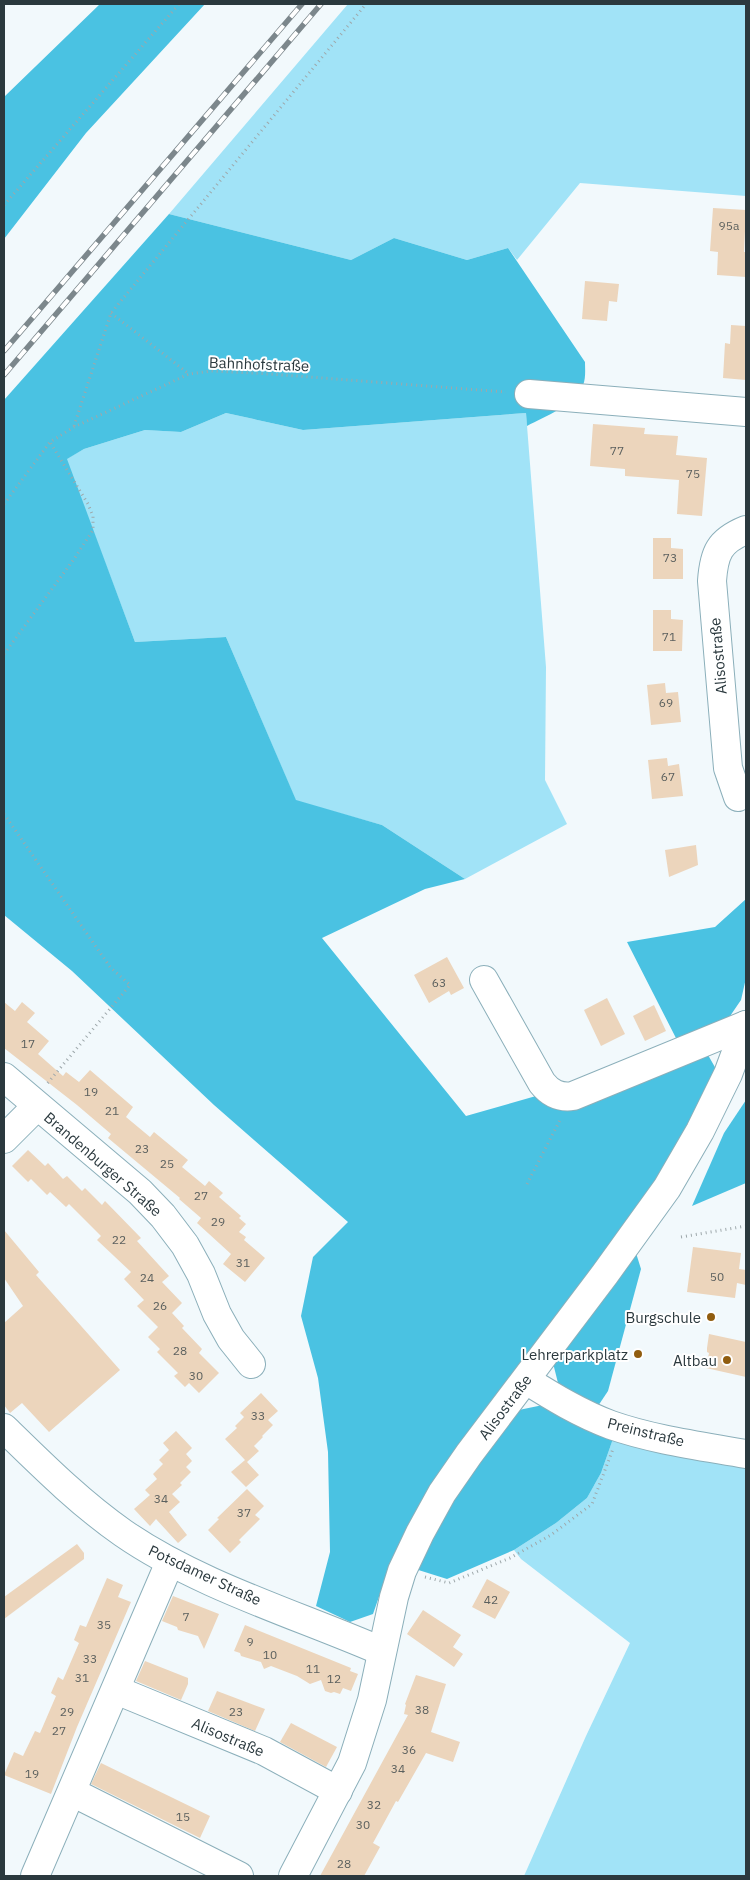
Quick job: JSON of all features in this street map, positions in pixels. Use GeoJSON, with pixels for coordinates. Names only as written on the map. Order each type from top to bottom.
{"type":"FeatureCollection","features":[{"type":"Feature","properties":{"kind":"street"},"geometry":{"type":"LineString","coordinates":[[529,394],[746,412]]}},
{"type":"Feature","properties":{"kind":"street","name":"Alisostraße"},"geometry":{"type":"LineString","coordinates":[[738,797],[728,768],[712,581],[714,563],[719,548],[732,536],[746,530]]}},
{"type":"Feature","properties":{"kind":"street"},"geometry":{"type":"LineString","coordinates":[[484,980],[542,1083],[556,1095],[573,1096]]}},
{"type":"Feature","properties":{"kind":"street","name":"Alisostraße"},"geometry":{"type":"LineString","coordinates":[[573,1096],[746,1025]]}},
{"type":"Feature","properties":{"kind":"street","name":"Alisostraße"},"geometry":{"type":"LineString","coordinates":[[293,1876],[352,1763],[372,1700],[381,1651],[402,1571],[420,1533],[442,1493],[667,1188],[728,1074],[746,1025]]}},
{"type":"Feature","properties":{"kind":"street","name":"Brandenburger Straße"},"geometry":{"type":"LineString","coordinates":[[4,1077],[140,1192],[163,1216],[193,1259],[231,1339],[251,1364]]}},
{"type":"Feature","properties":{"kind":"street"},"geometry":{"type":"LineString","coordinates":[[4,1139],[37,1106]]}},
{"type":"Feature","properties":{"kind":"street","name":"Preinstraße"},"geometry":{"type":"LineString","coordinates":[[526,1380],[559,1401],[620,1428],[746,1454]]}},
{"type":"Feature","properties":{"kind":"street","name":"Potsdamer Straße"},"geometry":{"type":"LineString","coordinates":[[4,1428],[90,1509],[124,1534],[170,1562],[231,1590],[381,1651]]}},
{"type":"Feature","properties":{"kind":"street"},"geometry":{"type":"LineString","coordinates":[[35,1876],[170,1562]]}},
{"type":"Feature","properties":{"kind":"street","name":"Alisostraße"},"geometry":{"type":"LineString","coordinates":[[116,1690],[264,1751],[338,1790]]}},
{"type":"Feature","properties":{"kind":"street"},"geometry":{"type":"LineString","coordinates":[[72,1792],[239,1876]]}},
{"type":"Feature","properties":{"kind":"path"},"geometry":{"type":"LineString","coordinates":[[4,205],[179,4]]}},
{"type":"Feature","properties":{"kind":"path"},"geometry":{"type":"LineString","coordinates":[[74,427],[111,313],[366,4]]}},
{"type":"Feature","properties":{"kind":"path"},"geometry":{"type":"LineString","coordinates":[[111,313],[189,374]]}},
{"type":"Feature","properties":{"kind":"path","name":"Bahnhofstraße"},"geometry":{"type":"LineString","coordinates":[[4,504],[50,442],[74,427],[189,374],[211,371],[270,374],[529,394]]}},
{"type":"Feature","properties":{"kind":"path"},"geometry":{"type":"LineString","coordinates":[[4,654],[93,530],[93,516],[88,504],[50,442]]}},
{"type":"Feature","properties":{"kind":"path"},"geometry":{"type":"LineString","coordinates":[[4,814],[110,967],[130,985],[43,1089],[37,1106]]}},
{"type":"Feature","properties":{"kind":"path"},"geometry":{"type":"LineString","coordinates":[[527,1184],[573,1096]]}},
{"type":"Feature","properties":{"kind":"path"},"geometry":{"type":"LineString","coordinates":[[681,1237],[746,1226]]}},
{"type":"Feature","properties":{"kind":"path"},"geometry":{"type":"LineString","coordinates":[[402,1571],[449,1583],[510,1558],[551,1535],[592,1504],[605,1475],[620,1428]]}},
{"type":"Feature","properties":{"kind":"shaded area"},"geometry":{"type":"Polygon","coordinates":[[[100,4],[205,4],[86,133],[4,239],[4,97],[100,4]]]}},
{"type":"Feature","properties":{"kind":"shaded area"},"geometry":{"type":"Polygon","coordinates":[[[348,4],[746,4],[746,196],[580,183],[517,260],[508,248],[467,260],[394,238],[351,260],[169,214],[348,4]]]}},
{"type":"Feature","properties":{"kind":"shaded area"},"geometry":{"type":"Polygon","coordinates":[[[169,214],[351,260],[394,238],[467,260],[508,248],[585,362],[584,383],[573,399],[558,410],[527,426],[526,413],[303,430],[226,413],[181,432],[145,430],[84,449],[67,459],[135,642],[226,637],[296,800],[382,825],[465,879],[425,889],[322,938],[466,1116],[704,1048],[716,1069],[694,1120],[634,1216],[391,1562],[373,1614],[350,1622],[316,1606],[330,1552],[328,1452],[318,1378],[301,1316],[313,1257],[348,1222],[214,1105],[72,971],[4,915],[4,400],[169,214]]]}},
{"type":"Feature","properties":{"kind":"shaded area"},"geometry":{"type":"Polygon","coordinates":[[[226,413],[303,430],[526,413],[546,667],[545,780],[567,824],[465,879],[382,825],[296,801],[226,637],[135,642],[66,459],[84,449],[145,430],[181,432],[226,413]]]}},
{"type":"Feature","properties":{"kind":"shaded area"},"geometry":{"type":"Polygon","coordinates":[[[746,899],[746,978],[741,1000],[726,1022],[678,1042],[627,942],[715,927],[746,899]]]}},
{"type":"Feature","properties":{"kind":"shaded area"},"geometry":{"type":"Polygon","coordinates":[[[746,1100],[746,1183],[692,1206],[724,1133],[746,1100]]]}},
{"type":"Feature","properties":{"kind":"shaded area"},"geometry":{"type":"Polygon","coordinates":[[[636,1253],[641,1269],[608,1391],[596,1409],[560,1391],[553,1363],[636,1253]]]}},
{"type":"Feature","properties":{"kind":"shaded area"},"geometry":{"type":"Polygon","coordinates":[[[543,1405],[614,1436],[601,1473],[587,1498],[556,1523],[514,1550],[447,1579],[412,1568],[423,1544],[514,1411],[543,1405]]]}},
{"type":"Feature","properties":{"kind":"shaded area"},"geometry":{"type":"Polygon","coordinates":[[[614,1436],[746,1461],[746,1876],[524,1876],[586,1736],[630,1643],[521,1559],[514,1550],[556,1523],[587,1498],[601,1473],[614,1436]]]}},
{"type":"Feature","properties":{"kind":"building"},"geometry":{"type":"Polygon","coordinates":[[[713,208],[746,210],[744,252],[746,252],[746,277],[717,275],[718,252],[710,251],[713,208]]]}},
{"type":"Feature","properties":{"kind":"building"},"geometry":{"type":"Polygon","coordinates":[[[585,281],[619,284],[617,302],[609,301],[607,321],[582,319],[585,281]]]}},
{"type":"Feature","properties":{"kind":"building"},"geometry":{"type":"Polygon","coordinates":[[[731,325],[746,326],[746,380],[723,378],[725,343],[730,344],[731,325]]]}},
{"type":"Feature","properties":{"kind":"building"},"geometry":{"type":"Polygon","coordinates":[[[593,424],[645,428],[644,434],[678,436],[676,455],[707,458],[702,516],[677,514],[679,480],[625,476],[625,469],[590,466],[593,424]]]}},
{"type":"Feature","properties":{"kind":"building"},"geometry":{"type":"Polygon","coordinates":[[[653,538],[671,538],[671,548],[683,549],[683,579],[653,579],[653,538]]]}},
{"type":"Feature","properties":{"kind":"building"},"geometry":{"type":"Polygon","coordinates":[[[653,610],[671,610],[671,619],[683,620],[682,651],[653,651],[653,610]]]}},
{"type":"Feature","properties":{"kind":"building"},"geometry":{"type":"Polygon","coordinates":[[[665,683],[666,693],[678,692],[681,722],[651,725],[647,685],[665,683]]]}},
{"type":"Feature","properties":{"kind":"building"},"geometry":{"type":"Polygon","coordinates":[[[667,758],[668,766],[679,764],[683,796],[652,799],[648,760],[667,758]]]}},
{"type":"Feature","properties":{"kind":"building"},"geometry":{"type":"Polygon","coordinates":[[[696,845],[698,865],[669,877],[665,850],[696,845]]]}},
{"type":"Feature","properties":{"kind":"building"},"geometry":{"type":"Polygon","coordinates":[[[447,957],[464,988],[451,995],[449,991],[429,1003],[414,975],[447,957]]]}},
{"type":"Feature","properties":{"kind":"building"},"geometry":{"type":"Polygon","coordinates":[[[607,998],[625,1034],[601,1046],[584,1010],[607,998]]]}},
{"type":"Feature","properties":{"kind":"building"},"geometry":{"type":"Polygon","coordinates":[[[4,1002],[15,1011],[22,1002],[35,1013],[27,1022],[49,1041],[38,1054],[63,1076],[66,1072],[79,1082],[90,1070],[133,1107],[126,1117],[150,1137],[154,1132],[188,1160],[182,1167],[205,1186],[209,1181],[223,1193],[219,1197],[241,1216],[239,1218],[246,1224],[239,1232],[246,1237],[244,1240],[265,1258],[245,1282],[223,1264],[231,1254],[197,1223],[201,1218],[108,1138],[111,1134],[4,1048],[4,1002]]]}},
{"type":"Feature","properties":{"kind":"building"},"geometry":{"type":"Polygon","coordinates":[[[654,1005],[666,1031],[645,1041],[633,1016],[654,1005]]]}},
{"type":"Feature","properties":{"kind":"building"},"geometry":{"type":"Polygon","coordinates":[[[28,1150],[45,1166],[48,1163],[63,1179],[67,1176],[82,1191],[85,1188],[102,1205],[105,1201],[141,1238],[137,1241],[169,1276],[162,1282],[182,1303],[172,1313],[184,1326],[182,1328],[202,1349],[199,1353],[219,1373],[199,1393],[189,1383],[185,1387],[174,1376],[178,1373],[157,1352],[160,1349],[148,1337],[158,1327],[137,1306],[144,1300],[124,1279],[131,1272],[97,1240],[101,1236],[69,1204],[66,1207],[50,1192],[47,1195],[31,1179],[28,1182],[12,1166],[28,1150]]]}},
{"type":"Feature","properties":{"kind":"building"},"geometry":{"type":"Polygon","coordinates":[[[4,1230],[39,1272],[36,1275],[120,1370],[49,1432],[22,1403],[10,1413],[4,1405],[4,1323],[23,1306],[4,1278],[4,1230]]]}},
{"type":"Feature","properties":{"kind":"building"},"geometry":{"type":"Polygon","coordinates":[[[693,1247],[741,1253],[739,1269],[746,1270],[746,1285],[737,1283],[735,1298],[687,1292],[693,1247]]]}},
{"type":"Feature","properties":{"kind":"building","name":"Altbau"},"geometry":{"type":"Polygon","coordinates":[[[709,1334],[746,1342],[746,1377],[706,1368],[709,1353],[707,1348],[709,1334]]]}},
{"type":"Feature","properties":{"kind":"building"},"geometry":{"type":"Polygon","coordinates":[[[261,1393],[278,1411],[268,1420],[273,1425],[254,1446],[259,1451],[247,1462],[259,1475],[246,1487],[231,1472],[245,1460],[225,1439],[237,1428],[235,1426],[244,1417],[240,1413],[261,1393]]]}},
{"type":"Feature","properties":{"kind":"building"},"geometry":{"type":"Polygon","coordinates":[[[176,1431],[192,1448],[186,1454],[192,1461],[186,1467],[191,1472],[180,1483],[182,1485],[172,1494],[180,1502],[169,1512],[187,1535],[178,1543],[156,1519],[150,1526],[134,1509],[150,1495],[145,1490],[157,1479],[153,1474],[163,1464],[159,1460],[169,1450],[163,1443],[176,1431]]]}},
{"type":"Feature","properties":{"kind":"building"},"geometry":{"type":"Polygon","coordinates":[[[247,1489],[264,1506],[255,1515],[260,1519],[239,1540],[241,1542],[230,1553],[208,1530],[219,1519],[217,1518],[247,1489]]]}},
{"type":"Feature","properties":{"kind":"building"},"geometry":{"type":"Polygon","coordinates":[[[77,1544],[84,1553],[84,1559],[4,1619],[4,1597],[77,1544]]]}},
{"type":"Feature","properties":{"kind":"building"},"geometry":{"type":"Polygon","coordinates":[[[107,1578],[123,1585],[118,1597],[131,1602],[77,1727],[51,1794],[4,1775],[14,1752],[23,1756],[35,1731],[40,1733],[56,1696],[51,1693],[54,1686],[58,1677],[63,1680],[79,1643],[74,1640],[80,1625],[86,1627],[107,1578]]]}},
{"type":"Feature","properties":{"kind":"building"},"geometry":{"type":"Polygon","coordinates":[[[487,1579],[510,1592],[495,1619],[472,1607],[487,1579]]]}},
{"type":"Feature","properties":{"kind":"building"},"geometry":{"type":"Polygon","coordinates":[[[173,1596],[219,1614],[204,1649],[198,1636],[178,1630],[177,1627],[162,1621],[173,1596]]]}},
{"type":"Feature","properties":{"kind":"building"},"geometry":{"type":"Polygon","coordinates":[[[423,1610],[461,1635],[453,1647],[463,1654],[454,1667],[407,1634],[423,1610]]]}},
{"type":"Feature","properties":{"kind":"building"},"geometry":{"type":"Polygon","coordinates":[[[245,1625],[351,1668],[350,1671],[358,1674],[351,1691],[343,1688],[340,1694],[331,1693],[325,1691],[321,1680],[310,1684],[297,1676],[271,1666],[264,1669],[261,1662],[241,1656],[240,1653],[234,1651],[245,1625]]]}},
{"type":"Feature","properties":{"kind":"building"},"geometry":{"type":"Polygon","coordinates":[[[145,1661],[188,1678],[188,1684],[181,1700],[136,1681],[145,1661]]]}},
{"type":"Feature","properties":{"kind":"building"},"geometry":{"type":"Polygon","coordinates":[[[416,1675],[446,1684],[431,1732],[460,1742],[453,1762],[426,1753],[373,1843],[380,1847],[364,1876],[320,1876],[408,1715],[404,1714],[405,1704],[416,1675]]]}},
{"type":"Feature","properties":{"kind":"building"},"geometry":{"type":"Polygon","coordinates":[[[217,1691],[265,1709],[255,1731],[208,1711],[217,1691]]]}},
{"type":"Feature","properties":{"kind":"building"},"geometry":{"type":"Polygon","coordinates":[[[291,1723],[337,1747],[326,1767],[280,1742],[291,1723]]]}},
{"type":"Feature","properties":{"kind":"building"},"geometry":{"type":"Polygon","coordinates":[[[101,1763],[210,1816],[200,1838],[91,1784],[101,1763]]]}},
{"type":"Feature","properties":{"kind":"railway"},"geometry":{"type":"LineString","coordinates":[[4,351],[302,4]]}},
{"type":"Feature","properties":{"kind":"railway"},"geometry":{"type":"LineString","coordinates":[[4,375],[321,4]]}},
{"type":"Feature","properties":{"kind":"place","name":"Burgschule"},"geometry":{"type":"Point","coordinates":[711,1317]}},
{"type":"Feature","properties":{"kind":"place","name":"Lehrerparkplatz"},"geometry":{"type":"Point","coordinates":[638,1354]}},
{"type":"Feature","properties":{"kind":"place","name":"Altbau"},"geometry":{"type":"Point","coordinates":[727,1360]}}]}
